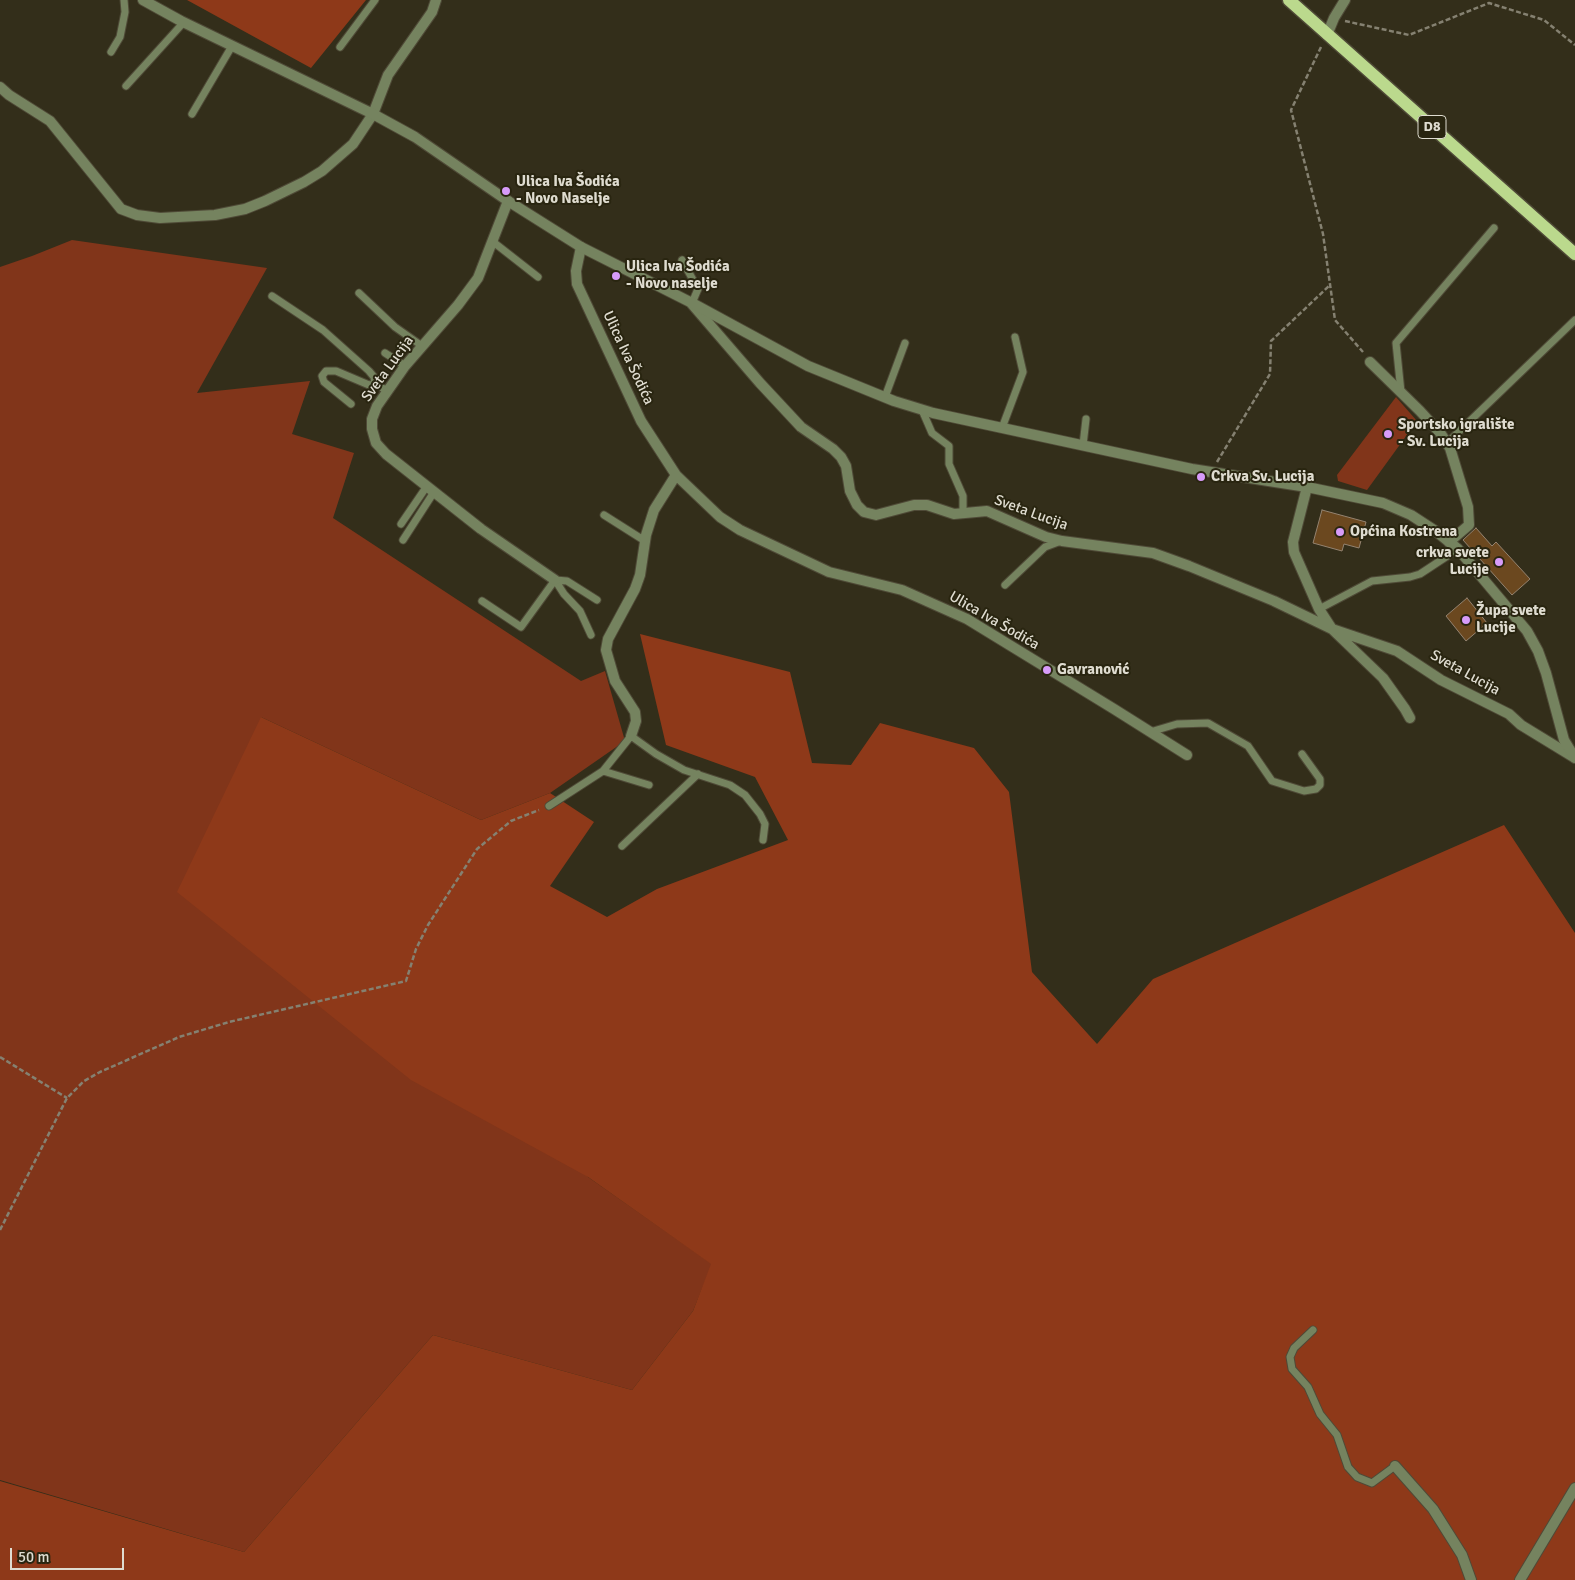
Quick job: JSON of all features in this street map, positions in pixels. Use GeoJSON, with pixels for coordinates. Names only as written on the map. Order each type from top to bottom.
{"type":"FeatureCollection","features":[{"type":"Feature","properties":{"kind":"main road","name":"D8"},"geometry":{"type":"LineString","coordinates":[[1289,0],[1575,254]]}},
{"type":"Feature","properties":{"kind":"street","name":"Sveta Lucija"},"geometry":{"type":"LineString","coordinates":[[143,0],[415,137],[508,201],[581,247],[692,303],[808,366],[922,410],[1211,472],[1307,487],[1383,503],[1411,515],[1458,548],[1527,631],[1538,652],[1546,674],[1564,740],[1575,758]]}},
{"type":"Feature","properties":{"kind":"street"},"geometry":{"type":"LineString","coordinates":[[0,87],[9,95],[50,121],[121,209],[138,215],[160,218],[215,215],[245,209],[304,182],[333,162],[353,144],[372,114],[388,75],[432,12],[436,0]]}},
{"type":"Feature","properties":{"kind":"street"},"geometry":{"type":"LineString","coordinates":[[1328,35],[1334,18],[1345,0]]}},
{"type":"Feature","properties":{"kind":"street","name":"Sveta Lucija"},"geometry":{"type":"LineString","coordinates":[[508,201],[478,278],[458,306],[405,366],[377,406],[372,419],[372,429],[376,443],[386,454],[481,529],[555,580]]}},
{"type":"Feature","properties":{"kind":"street","name":"Ulica Iva Šodića"},"geometry":{"type":"LineString","coordinates":[[581,247],[576,271],[577,284],[641,420],[676,475],[720,517],[740,530],[829,572],[902,590],[967,619],[1187,756]]}},
{"type":"Feature","properties":{"kind":"street","name":"Sveta Lucija"},"geometry":{"type":"LineString","coordinates":[[692,303],[760,383],[801,427],[833,449],[841,457],[846,466],[850,491],[857,505],[864,512],[876,515],[914,505],[927,505],[954,514],[986,511],[1046,537],[1062,541],[1153,553],[1274,601],[1332,629],[1397,651],[1441,680],[1509,714],[1521,725],[1575,758]]}},
{"type":"Feature","properties":{"kind":"street"},"geometry":{"type":"LineString","coordinates":[[1370,362],[1441,434],[1447,443],[1468,507],[1469,525],[1449,542]]}},
{"type":"Feature","properties":{"kind":"street"},"geometry":{"type":"LineString","coordinates":[[631,736],[636,721],[635,712],[615,681],[606,650],[608,639],[635,589],[640,575],[654,510],[676,475]]}},
{"type":"Feature","properties":{"kind":"street","name":"Sveta Lucija"},"geometry":{"type":"LineString","coordinates":[[1307,487],[1293,542],[1294,552],[1319,610],[1332,629],[1383,678],[1410,718]]}},
{"type":"Feature","properties":{"kind":"street"},"geometry":{"type":"LineString","coordinates":[[1395,1466],[1433,1509],[1462,1555],[1471,1580]]}},
{"type":"Feature","properties":{"kind":"street"},"geometry":{"type":"LineString","coordinates":[[1520,1580],[1575,1488]]}},
{"type":"Feature","properties":{"kind":"lane"},"geometry":{"type":"LineString","coordinates":[[111,52],[120,37],[125,12],[124,0]]}},
{"type":"Feature","properties":{"kind":"lane"},"geometry":{"type":"LineString","coordinates":[[340,47],[375,0]]}},
{"type":"Feature","properties":{"kind":"lane"},"geometry":{"type":"LineString","coordinates":[[126,86],[184,22]]}},
{"type":"Feature","properties":{"kind":"lane"},"geometry":{"type":"LineString","coordinates":[[192,114],[232,46]]}},
{"type":"Feature","properties":{"kind":"lane"},"geometry":{"type":"LineString","coordinates":[[1401,392],[1396,344],[1494,228]]}},
{"type":"Feature","properties":{"kind":"lane"},"geometry":{"type":"LineString","coordinates":[[492,242],[538,277]]}},
{"type":"Feature","properties":{"kind":"lane"},"geometry":{"type":"LineString","coordinates":[[682,260],[698,289],[692,303]]}},
{"type":"Feature","properties":{"kind":"lane"},"geometry":{"type":"LineString","coordinates":[[359,293],[395,327],[422,346]]}},
{"type":"Feature","properties":{"kind":"lane"},"geometry":{"type":"LineString","coordinates":[[272,296],[330,336],[369,371],[374,377],[375,384]]}},
{"type":"Feature","properties":{"kind":"lane"},"geometry":{"type":"LineString","coordinates":[[1447,443],[1575,320]]}},
{"type":"Feature","properties":{"kind":"lane"},"geometry":{"type":"LineString","coordinates":[[1002,428],[1023,372],[1016,337]]}},
{"type":"Feature","properties":{"kind":"lane"},"geometry":{"type":"LineString","coordinates":[[885,397],[905,343]]}},
{"type":"Feature","properties":{"kind":"lane"},"geometry":{"type":"LineString","coordinates":[[385,353],[405,366]]}},
{"type":"Feature","properties":{"kind":"lane"},"geometry":{"type":"LineString","coordinates":[[351,404],[324,382],[322,376],[326,371],[336,371],[369,385],[375,384],[388,391]]}},
{"type":"Feature","properties":{"kind":"lane"},"geometry":{"type":"LineString","coordinates":[[922,410],[932,433],[948,446],[949,464],[963,496],[963,514]]}},
{"type":"Feature","properties":{"kind":"lane"},"geometry":{"type":"LineString","coordinates":[[1083,445],[1086,419]]}},
{"type":"Feature","properties":{"kind":"lane"},"geometry":{"type":"LineString","coordinates":[[400,524],[431,489]]}},
{"type":"Feature","properties":{"kind":"lane"},"geometry":{"type":"LineString","coordinates":[[403,540],[431,489]]}},
{"type":"Feature","properties":{"kind":"lane"},"geometry":{"type":"LineString","coordinates":[[604,515],[646,541]]}},
{"type":"Feature","properties":{"kind":"lane"},"geometry":{"type":"LineString","coordinates":[[1005,585],[1045,547],[1062,541]]}},
{"type":"Feature","properties":{"kind":"lane"},"geometry":{"type":"LineString","coordinates":[[1319,610],[1372,581],[1410,577],[1420,574],[1458,548]]}},
{"type":"Feature","properties":{"kind":"lane"},"geometry":{"type":"LineString","coordinates":[[555,580],[567,581],[596,600]]}},
{"type":"Feature","properties":{"kind":"lane"},"geometry":{"type":"LineString","coordinates":[[482,601],[520,627],[555,580]]}},
{"type":"Feature","properties":{"kind":"lane"},"geometry":{"type":"LineString","coordinates":[[555,580],[564,594],[580,611],[592,635]]}},
{"type":"Feature","properties":{"kind":"lane"},"geometry":{"type":"LineString","coordinates":[[1150,732],[1177,724],[1208,723],[1248,746],[1272,781],[1304,791],[1316,789],[1320,785],[1320,779],[1302,754]]}},
{"type":"Feature","properties":{"kind":"lane"},"geometry":{"type":"LineString","coordinates":[[549,806],[603,771],[631,736],[656,754],[684,770],[730,785],[745,795],[760,814],[765,824],[763,840]]}},
{"type":"Feature","properties":{"kind":"lane"},"geometry":{"type":"LineString","coordinates":[[603,771],[649,785]]}},
{"type":"Feature","properties":{"kind":"lane"},"geometry":{"type":"LineString","coordinates":[[622,846],[698,774]]}},
{"type":"Feature","properties":{"kind":"lane"},"geometry":{"type":"LineString","coordinates":[[1313,1330],[1294,1348],[1290,1357],[1292,1369],[1308,1387],[1320,1414],[1337,1435],[1348,1466],[1357,1477],[1372,1482],[1395,1466]]}},
{"type":"Feature","properties":{"kind":"path"},"geometry":{"type":"LineString","coordinates":[[1334,18],[1409,34],[1489,3],[1544,20],[1575,45]]}},
{"type":"Feature","properties":{"kind":"path"},"geometry":{"type":"LineString","coordinates":[[1318,54],[1291,110],[1323,234],[1336,320],[1370,362]]}},
{"type":"Feature","properties":{"kind":"path"},"geometry":{"type":"LineString","coordinates":[[1211,472],[1270,374],[1271,341],[1330,285]]}},
{"type":"Feature","properties":{"kind":"path"},"geometry":{"type":"LineString","coordinates":[[0,1230],[67,1098],[84,1081],[179,1037],[229,1022],[406,981],[416,949],[428,925],[477,849],[511,821],[549,806]]}},
{"type":"Feature","properties":{"kind":"path"},"geometry":{"type":"LineString","coordinates":[[0,1057],[67,1098]]}},
{"type":"Feature","properties":{"kind":"shaded area"},"geometry":{"type":"Polygon","coordinates":[[[187,0],[366,0],[311,68],[187,0]]]}},
{"type":"Feature","properties":{"kind":"shaded area"},"geometry":{"type":"Polygon","coordinates":[[[72,240],[267,268],[197,393],[310,381],[292,434],[354,453],[333,518],[581,681],[605,671],[625,741],[550,793],[481,820],[261,717],[588,1177],[712,1264],[693,1311],[632,1390],[433,1335],[244,1552],[0,1480],[0,267],[72,240]]]}},
{"type":"Feature","properties":{"kind":"shaded area","name":"Sportsko igralište - Sv. Lucija"},"geometry":{"type":"Polygon","coordinates":[[[1396,397],[1417,421],[1367,490],[1338,481],[1337,475],[1396,397]]]}},
{"type":"Feature","properties":{"kind":"shaded area"},"geometry":{"type":"Polygon","coordinates":[[[640,634],[790,672],[812,763],[851,765],[880,723],[974,748],[1009,792],[1032,972],[1097,1044],[1153,979],[1504,825],[1575,933],[1575,1580],[0,1580],[0,1481],[244,1552],[433,1335],[632,1390],[693,1311],[711,1264],[588,1177],[411,1080],[177,892],[261,717],[481,820],[550,793],[594,822],[550,886],[607,917],[657,889],[788,840],[755,777],[666,745],[640,634]]]}},
{"type":"Feature","properties":{"kind":"building","name":"Općina Kostrena"},"geometry":{"type":"Polygon","coordinates":[[[1322,510],[1366,522],[1359,548],[1344,544],[1342,551],[1313,543],[1322,510]]]}},
{"type":"Feature","properties":{"kind":"building","name":"crkva svete Lucije"},"geometry":{"type":"Polygon","coordinates":[[[1476,528],[1492,546],[1496,542],[1530,579],[1512,595],[1463,540],[1476,528]]]}},
{"type":"Feature","properties":{"kind":"building","name":"Župa svete Lucije"},"geometry":{"type":"Polygon","coordinates":[[[1467,598],[1487,623],[1466,641],[1446,616],[1467,598]]]}},
{"type":"Feature","properties":{"kind":"place","name":"Ulica Iva Šodića - Novo Naselje"},"geometry":{"type":"Point","coordinates":[506,191]}},
{"type":"Feature","properties":{"kind":"place","name":"Ulica Iva Šodića - Novo naselje"},"geometry":{"type":"Point","coordinates":[616,276]}},
{"type":"Feature","properties":{"kind":"place","name":"Sportsko igralište - Sv. Lucija"},"geometry":{"type":"Point","coordinates":[1388,434]}},
{"type":"Feature","properties":{"kind":"place","name":"Crkva Sv. Lucija"},"geometry":{"type":"Point","coordinates":[1201,477]}},
{"type":"Feature","properties":{"kind":"place","name":"Općina Kostrena"},"geometry":{"type":"Point","coordinates":[1340,532]}},
{"type":"Feature","properties":{"kind":"place","name":"crkva svete Lucije"},"geometry":{"type":"Point","coordinates":[1499,562]}},
{"type":"Feature","properties":{"kind":"place","name":"Župa svete Lucije"},"geometry":{"type":"Point","coordinates":[1466,620]}},
{"type":"Feature","properties":{"kind":"place","name":"Gavranović"},"geometry":{"type":"Point","coordinates":[1047,670]}}]}
